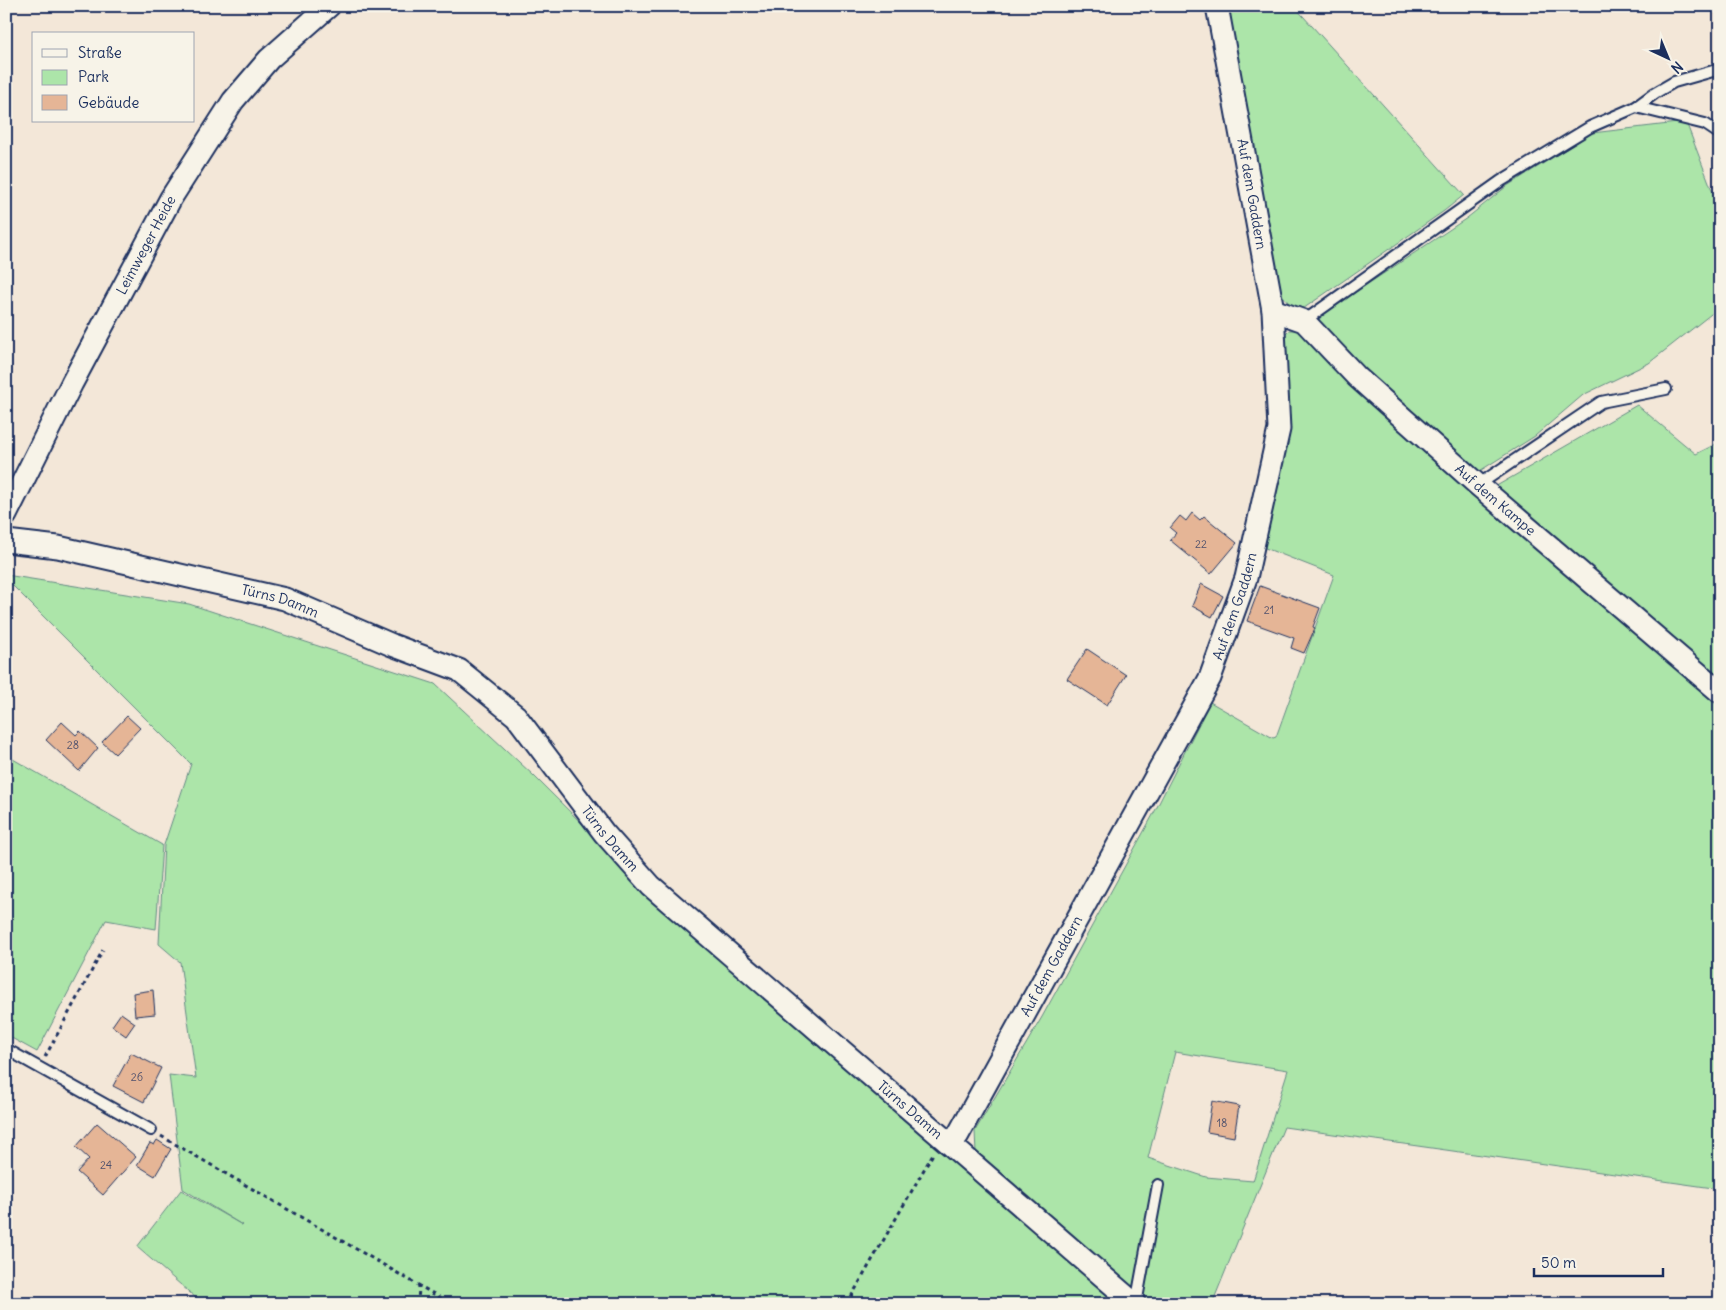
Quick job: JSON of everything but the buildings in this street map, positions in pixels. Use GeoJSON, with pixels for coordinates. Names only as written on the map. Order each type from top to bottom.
{"type":"FeatureCollection","features":[{"type":"Feature","properties":{"kind":"street","name":"Leimweger Heide"},"geometry":{"type":"LineString","coordinates":[[6,515],[72,383],[171,198],[228,109],[269,59],[329,6]]}},
{"type":"Feature","properties":{"kind":"street","name":"Auf dem Gaddern"},"geometry":{"type":"LineString","coordinates":[[946,1141],[958,1135],[1210,678],[1246,578],[1279,429],[1273,310],[1217,6]]}},
{"type":"Feature","properties":{"kind":"street","name":"Auf dem Kampe"},"geometry":{"type":"LineString","coordinates":[[1273,310],[1304,321],[1357,376],[1478,485],[1720,692]]}},
{"type":"Feature","properties":{"kind":"street","name":"Türns Damm"},"geometry":{"type":"LineString","coordinates":[[6,541],[58,547],[285,599],[392,645],[459,670],[516,716],[604,833],[651,886],[1136,1304]]}},
{"type":"Feature","properties":{"kind":"lane"},"geometry":{"type":"LineString","coordinates":[[1304,321],[1501,181],[1590,127],[1636,107],[1674,82],[1720,70]]}},
{"type":"Feature","properties":{"kind":"lane"},"geometry":{"type":"LineString","coordinates":[[1636,107],[1706,124],[1720,134]]}},
{"type":"Feature","properties":{"kind":"lane"},"geometry":{"type":"LineString","coordinates":[[1478,485],[1601,402],[1666,389]]}},
{"type":"Feature","properties":{"kind":"lane"},"geometry":{"type":"LineString","coordinates":[[6,1049],[151,1130]]}},
{"type":"Feature","properties":{"kind":"lane"},"geometry":{"type":"LineString","coordinates":[[1136,1304],[1158,1185]]}},
{"type":"Feature","properties":{"kind":"path"},"geometry":{"type":"LineString","coordinates":[[39,1067],[103,950]]}},
{"type":"Feature","properties":{"kind":"path"},"geometry":{"type":"LineString","coordinates":[[151,1130],[451,1304]]}},
{"type":"Feature","properties":{"kind":"path"},"geometry":{"type":"LineString","coordinates":[[847,1304],[946,1141]]}},
{"type":"Feature","properties":{"kind":"path"},"geometry":{"type":"LineString","coordinates":[[418,1304],[419,1286]]}},
{"type":"Feature","properties":{"kind":"green space"},"geometry":{"type":"Polygon","coordinates":[[[1227,6],[1294,6],[1464,195],[1444,211],[1297,313],[1275,286],[1227,6]]]}},
{"type":"Feature","properties":{"kind":"green space"},"geometry":{"type":"Polygon","coordinates":[[[1686,122],[1720,211],[1720,307],[1649,363],[1583,395],[1535,436],[1478,472],[1377,387],[1317,326],[1321,315],[1467,218],[1507,186],[1592,133],[1686,122]]]}},
{"type":"Feature","properties":{"kind":"green space"},"geometry":{"type":"Polygon","coordinates":[[[1289,330],[1303,330],[1373,401],[1720,702],[1720,1189],[1284,1127],[1212,1304],[1148,1303],[976,1153],[975,1131],[1042,1017],[1154,813],[1210,702],[1273,738],[1276,737],[1334,575],[1260,546],[1281,338],[1289,330]],[[1175,1052],[1148,1158],[1206,1177],[1253,1181],[1288,1070],[1175,1052]]]}},
{"type":"Feature","properties":{"kind":"green space"},"geometry":{"type":"Polygon","coordinates":[[[1637,405],[1696,454],[1720,442],[1720,685],[1493,488],[1637,405]]]}},
{"type":"Feature","properties":{"kind":"green space"},"geometry":{"type":"Polygon","coordinates":[[[6,575],[189,604],[435,684],[533,775],[708,949],[1034,1231],[1124,1304],[203,1304],[137,1247],[181,1190],[242,1225],[183,1189],[169,1075],[196,1078],[180,962],[159,944],[164,845],[191,764],[6,579],[6,575]]]}},
{"type":"Feature","properties":{"kind":"green space"},"geometry":{"type":"Polygon","coordinates":[[[6,755],[162,845],[156,929],[106,920],[37,1052],[6,1035],[6,755]]]}}]}
